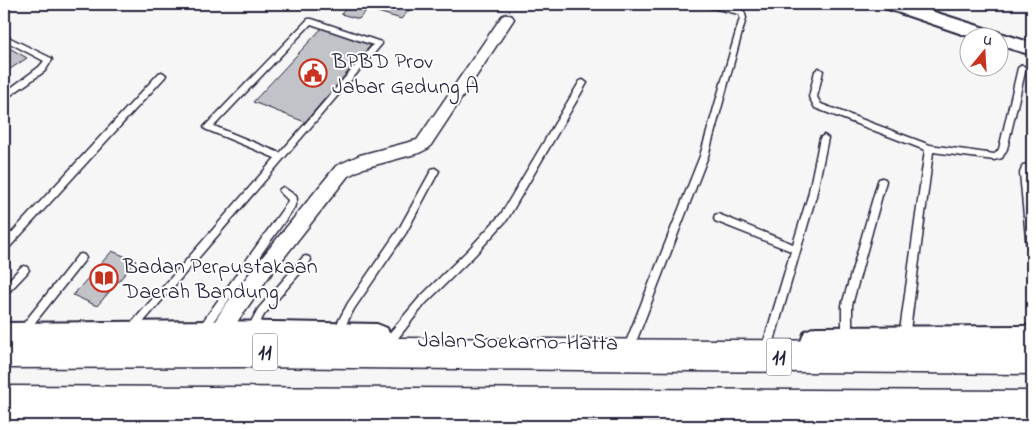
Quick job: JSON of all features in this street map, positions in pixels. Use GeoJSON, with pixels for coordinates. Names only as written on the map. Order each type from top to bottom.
{"type":"FeatureCollection","features":[{"type":"Feature","properties":{"kind":"highway","name":"Jalan Soekarno-Hatta"},"geometry":{"type":"LineString","coordinates":[[9,342],[243,352],[526,348],[1032,358]]}},
{"type":"Feature","properties":{"kind":"highway","name":"11"},"geometry":{"type":"LineString","coordinates":[[4,402],[1032,408]]}},
{"type":"Feature","properties":{"kind":"main road","name":"Jalan Soekarno-Hatta"},"geometry":{"type":"LineString","coordinates":[[9,342],[126,336],[207,335],[391,339],[526,348],[631,342],[1032,340]]}},
{"type":"Feature","properties":{"kind":"main road"},"geometry":{"type":"LineString","coordinates":[[4,422],[540,426]]}},
{"type":"Feature","properties":{"kind":"street"},"geometry":{"type":"LineString","coordinates":[[891,4],[966,28]]}},
{"type":"Feature","properties":{"kind":"street"},"geometry":{"type":"LineString","coordinates":[[207,335],[237,303],[342,171],[360,162],[419,147],[423,144],[507,20]]}},
{"type":"Feature","properties":{"kind":"street"},"geometry":{"type":"LineString","coordinates":[[1008,41],[1032,49]]}},
{"type":"Feature","properties":{"kind":"lane"},"geometry":{"type":"LineString","coordinates":[[631,342],[704,156],[744,18],[742,13],[705,4]]}},
{"type":"Feature","properties":{"kind":"lane"},"geometry":{"type":"LineString","coordinates":[[126,336],[282,157],[378,44],[310,21],[208,127],[282,157]]}},
{"type":"Feature","properties":{"kind":"lane"},"geometry":{"type":"LineString","coordinates":[[4,37],[48,60],[42,69],[4,97]]}},
{"type":"Feature","properties":{"kind":"lane"},"geometry":{"type":"LineString","coordinates":[[819,71],[813,97],[816,104],[929,148],[994,157],[999,156],[1003,149],[1022,68]]}},
{"type":"Feature","properties":{"kind":"lane"},"geometry":{"type":"LineString","coordinates":[[4,247],[162,75]]}},
{"type":"Feature","properties":{"kind":"lane"},"geometry":{"type":"LineString","coordinates":[[391,339],[422,301],[472,252],[504,217],[583,83]]}},
{"type":"Feature","properties":{"kind":"lane"},"geometry":{"type":"LineString","coordinates":[[770,341],[812,196],[824,138]]}},
{"type":"Feature","properties":{"kind":"lane"},"geometry":{"type":"LineString","coordinates":[[904,340],[929,148]]}},
{"type":"Feature","properties":{"kind":"lane"},"geometry":{"type":"LineString","coordinates":[[1032,166],[1026,166],[1024,173],[1032,249]]}},
{"type":"Feature","properties":{"kind":"lane"},"geometry":{"type":"LineString","coordinates":[[335,337],[351,306],[403,230],[435,171]]}},
{"type":"Feature","properties":{"kind":"lane"},"geometry":{"type":"LineString","coordinates":[[847,341],[847,305],[882,180]]}},
{"type":"Feature","properties":{"kind":"lane"},"geometry":{"type":"LineString","coordinates":[[207,335],[290,205],[293,199],[283,191]]}},
{"type":"Feature","properties":{"kind":"lane"},"geometry":{"type":"LineString","coordinates":[[718,218],[797,249]]}},
{"type":"Feature","properties":{"kind":"lane"},"geometry":{"type":"LineString","coordinates":[[9,342],[81,258]]}},
{"type":"Feature","properties":{"kind":"lane"},"geometry":{"type":"LineString","coordinates":[[248,336],[261,312],[306,260]]}},
{"type":"Feature","properties":{"kind":"lane"},"geometry":{"type":"LineString","coordinates":[[4,291],[24,270]]}},
{"type":"Feature","properties":{"kind":"building"},"geometry":{"type":"Polygon","coordinates":[[[350,4],[415,4],[401,19],[368,9],[359,19],[341,14],[350,4]]]}},
{"type":"Feature","properties":{"kind":"building","name":"BPBD Prov Jabar Gedung A"},"geometry":{"type":"Polygon","coordinates":[[[322,28],[371,45],[305,122],[253,102],[322,28]]]}},
{"type":"Feature","properties":{"kind":"building"},"geometry":{"type":"Polygon","coordinates":[[[4,45],[27,58],[4,73],[4,45]]]}},
{"type":"Feature","properties":{"kind":"building","name":"Badan Perpustakaan Daerah Bandung"},"geometry":{"type":"Polygon","coordinates":[[[112,251],[136,261],[97,306],[73,295],[112,251]]]}},
{"type":"Feature","properties":{"kind":"place","name":"BPBD Prov Jabar Gedung A"},"geometry":{"type":"Point","coordinates":[313,73]}},
{"type":"Feature","properties":{"kind":"place","name":"Badan Perpustakaan Daerah Bandung"},"geometry":{"type":"Point","coordinates":[104,278]}}]}
